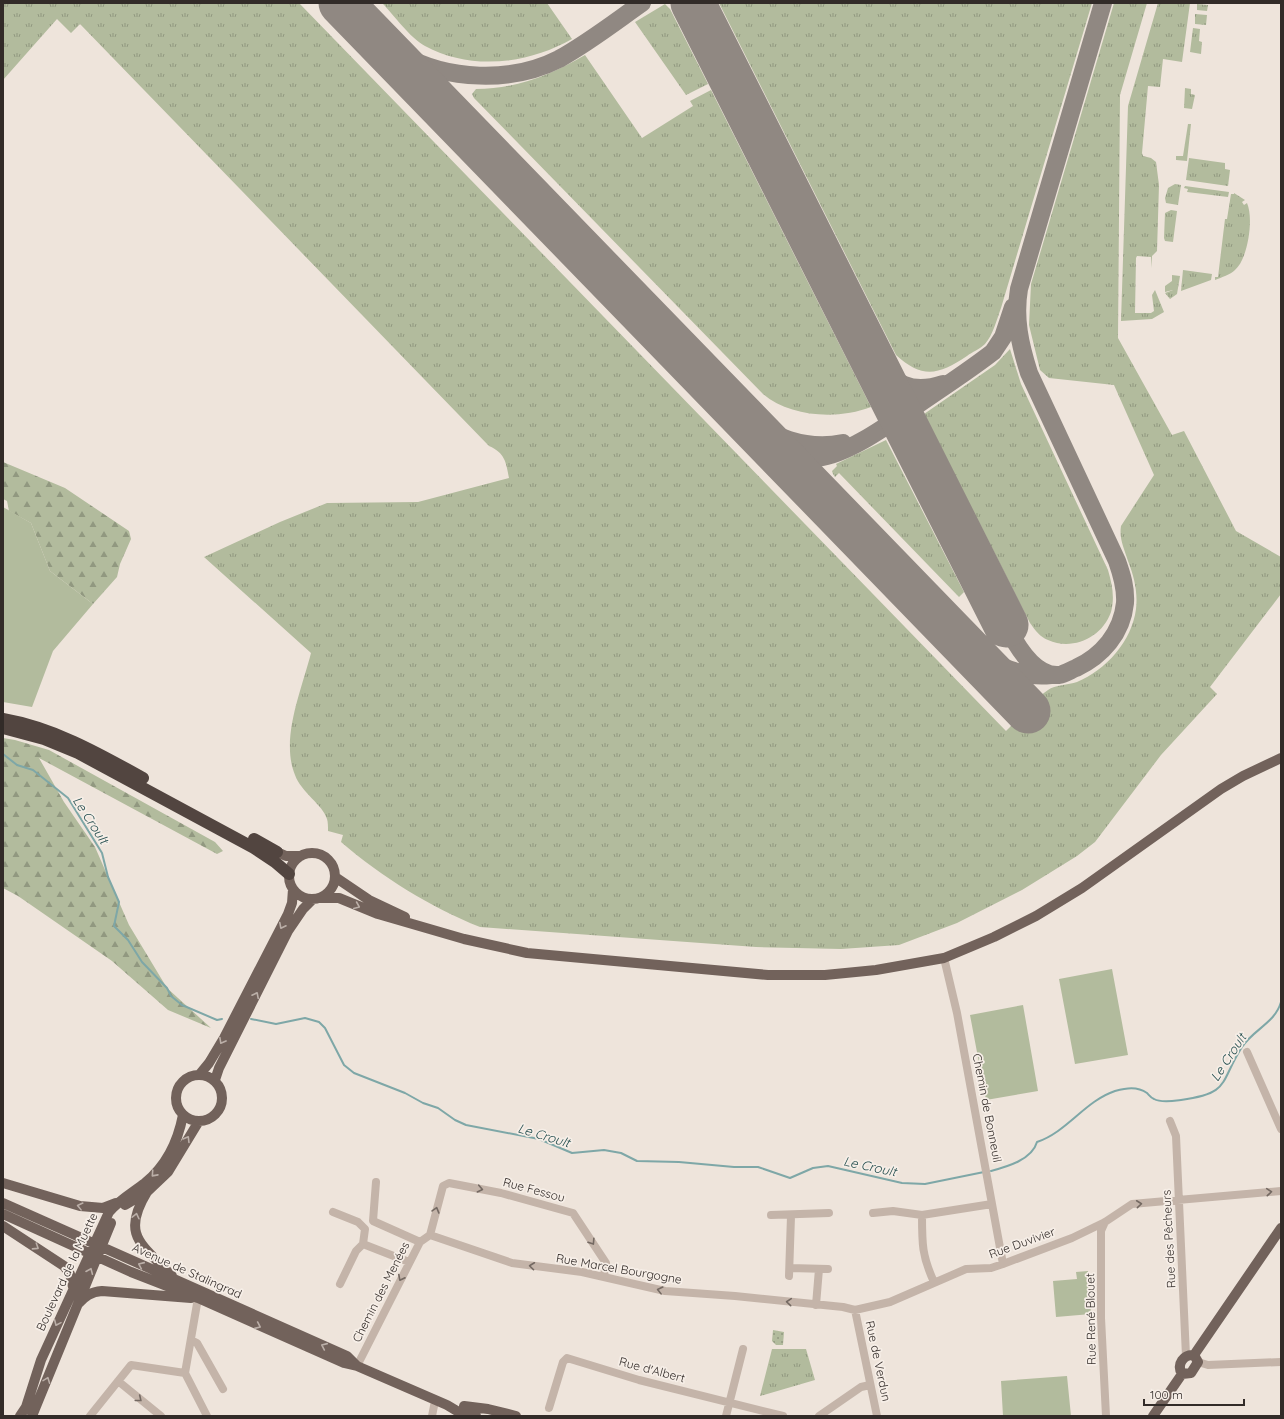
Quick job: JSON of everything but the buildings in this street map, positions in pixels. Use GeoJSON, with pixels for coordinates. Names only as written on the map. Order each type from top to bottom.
{"type":"FeatureCollection","features":[{"type":"Feature","properties":{"kind":"highway"},"geometry":{"type":"LineString","coordinates":[[3,719],[38,728],[82,745],[278,852]]}},
{"type":"Feature","properties":{"kind":"highway"},"geometry":{"type":"LineString","coordinates":[[3,728],[44,739],[78,753],[254,848],[276,862],[289,874]]}},
{"type":"Feature","properties":{"kind":"main road"},"geometry":{"type":"LineString","coordinates":[[293,889],[302,897],[317,899],[339,898],[378,914],[471,941],[527,953],[768,975],[825,975],[876,970],[944,958],[1016,927],[1057,904],[1221,789],[1243,776],[1281,758]]}},
{"type":"Feature","properties":{"kind":"main road"},"geometry":{"type":"LineString","coordinates":[[215,1080],[219,1068],[288,931],[303,909],[331,890],[335,877],[331,864],[321,855],[307,854],[301,856],[286,856],[278,852]]}},
{"type":"Feature","properties":{"kind":"main road"},"geometry":{"type":"LineString","coordinates":[[200,1074],[209,1063],[224,1038],[285,920],[292,903],[293,889],[289,874],[295,861],[301,856]]}},
{"type":"Feature","properties":{"kind":"main road"},"geometry":{"type":"LineString","coordinates":[[335,877],[369,900],[431,929]]}},
{"type":"Feature","properties":{"kind":"main road"},"geometry":{"type":"LineString","coordinates":[[914,963],[975,945]]}},
{"type":"Feature","properties":{"kind":"main road"},"geometry":{"type":"LineString","coordinates":[[200,1074],[215,1080],[221,1089],[222,1103],[214,1116],[199,1121],[183,1115],[176,1101],[177,1089],[184,1079],[200,1074]]}},
{"type":"Feature","properties":{"kind":"main road","name":"Boulevard de la Muette"},"geometry":{"type":"LineString","coordinates":[[20,1416],[26,1407],[41,1360],[73,1287],[109,1212],[118,1202],[145,1183],[166,1160],[179,1133],[183,1115]]}},
{"type":"Feature","properties":{"kind":"main road","name":"Boulevard de la Muette"},"geometry":{"type":"LineString","coordinates":[[32,1416],[75,1306],[113,1216],[123,1207],[147,1192],[168,1172],[199,1121]]}},
{"type":"Feature","properties":{"kind":"main road"},"geometry":{"type":"LineString","coordinates":[[3,1183],[80,1206],[103,1208],[118,1202]]}},
{"type":"Feature","properties":{"kind":"main road"},"geometry":{"type":"LineString","coordinates":[[147,1192],[138,1207],[134,1220],[134,1230],[139,1242],[176,1280]]}},
{"type":"Feature","properties":{"kind":"main road","name":"Avenue de Stalingrad"},"geometry":{"type":"LineString","coordinates":[[3,1203],[79,1243]]}},
{"type":"Feature","properties":{"kind":"main road","name":"Avenue de Stalingrad"},"geometry":{"type":"LineString","coordinates":[[3,1214],[79,1243],[344,1363],[356,1366],[447,1405],[457,1411],[476,1416]]}},
{"type":"Feature","properties":{"kind":"main road"},"geometry":{"type":"LineString","coordinates":[[3,1226],[64,1266],[70,1274],[73,1287]]}},
{"type":"Feature","properties":{"kind":"main road"},"geometry":{"type":"LineString","coordinates":[[1153,1416],[1182,1374],[1191,1373],[1193,1358],[1280,1228]]}},
{"type":"Feature","properties":{"kind":"main road","name":"Avenue de Stalingrad"},"geometry":{"type":"LineString","coordinates":[[109,1256],[176,1280],[347,1356],[356,1366]]}},
{"type":"Feature","properties":{"kind":"main road"},"geometry":{"type":"LineString","coordinates":[[75,1306],[85,1296],[95,1291],[198,1298]]}},
{"type":"Feature","properties":{"kind":"main road"},"geometry":{"type":"LineString","coordinates":[[1182,1374],[1179,1365],[1193,1358]]}},
{"type":"Feature","properties":{"kind":"main road","name":"Avenue de Stalingrad"},"geometry":{"type":"LineString","coordinates":[[447,1405],[456,1404],[475,1409],[488,1409],[516,1416]]}},
{"type":"Feature","properties":{"kind":"street","name":"Chemin de Bonneuil"},"geometry":{"type":"LineString","coordinates":[[944,958],[957,1013],[1003,1264]]}},
{"type":"Feature","properties":{"kind":"street"},"geometry":{"type":"LineString","coordinates":[[1247,1052],[1281,1129]]}},
{"type":"Feature","properties":{"kind":"street","name":"Rue des Pêcheurs"},"geometry":{"type":"LineString","coordinates":[[1170,1121],[1176,1136],[1179,1200],[1193,1358]]}},
{"type":"Feature","properties":{"kind":"street"},"geometry":{"type":"LineString","coordinates":[[376,1182],[373,1221],[420,1242]]}},
{"type":"Feature","properties":{"kind":"street","name":"Rue Fessou"},"geometry":{"type":"LineString","coordinates":[[430,1235],[443,1186],[449,1183],[501,1193],[573,1213],[606,1264],[604,1276]]}},
{"type":"Feature","properties":{"kind":"street","name":"Rue Duvivier"},"geometry":{"type":"LineString","coordinates":[[855,1310],[890,1302],[966,1269],[991,1268],[1072,1238],[1105,1222],[1132,1204],[1281,1191]]}},
{"type":"Feature","properties":{"kind":"street"},"geometry":{"type":"LineString","coordinates":[[873,1213],[892,1211],[922,1215],[992,1204]]}},
{"type":"Feature","properties":{"kind":"street"},"geometry":{"type":"LineString","coordinates":[[333,1212],[358,1222],[365,1229],[363,1244],[356,1250],[340,1284]]}},
{"type":"Feature","properties":{"kind":"street"},"geometry":{"type":"LineString","coordinates":[[771,1215],[791,1216],[829,1213]]}},
{"type":"Feature","properties":{"kind":"street"},"geometry":{"type":"LineString","coordinates":[[922,1215],[922,1241],[925,1262],[934,1282]]}},
{"type":"Feature","properties":{"kind":"street"},"geometry":{"type":"LineString","coordinates":[[789,1276],[791,1216]]}},
{"type":"Feature","properties":{"kind":"street","name":"Rue René Blouet"},"geometry":{"type":"LineString","coordinates":[[1105,1222],[1101,1231],[1102,1318],[1106,1416]]}},
{"type":"Feature","properties":{"kind":"street","name":"Chemin des Menées"},"geometry":{"type":"LineString","coordinates":[[356,1366],[420,1242],[430,1235]]}},
{"type":"Feature","properties":{"kind":"street","name":"Rue Marcel Bourgogne"},"geometry":{"type":"LineString","coordinates":[[430,1235],[512,1263],[604,1276],[665,1291],[735,1296],[843,1307],[855,1310]]}},
{"type":"Feature","properties":{"kind":"street"},"geometry":{"type":"LineString","coordinates":[[363,1244],[409,1262]]}},
{"type":"Feature","properties":{"kind":"street"},"geometry":{"type":"LineString","coordinates":[[790,1268],[828,1269]]}},
{"type":"Feature","properties":{"kind":"street"},"geometry":{"type":"LineString","coordinates":[[816,1305],[818,1269]]}},
{"type":"Feature","properties":{"kind":"street"},"geometry":{"type":"LineString","coordinates":[[198,1298],[185,1373],[207,1416]]}},
{"type":"Feature","properties":{"kind":"street","name":"Rue de Verdun"},"geometry":{"type":"LineString","coordinates":[[855,1310],[877,1416]]}},
{"type":"Feature","properties":{"kind":"street"},"geometry":{"type":"LineString","coordinates":[[191,1340],[198,1343],[223,1389]]}},
{"type":"Feature","properties":{"kind":"street"},"geometry":{"type":"LineString","coordinates":[[726,1416],[743,1349]]}},
{"type":"Feature","properties":{"kind":"street","name":"Rue d'Albert"},"geometry":{"type":"LineString","coordinates":[[549,1408],[563,1362],[567,1358],[639,1380],[783,1416]]}},
{"type":"Feature","properties":{"kind":"street"},"geometry":{"type":"LineString","coordinates":[[1193,1358],[1208,1365],[1281,1362]]}},
{"type":"Feature","properties":{"kind":"street"},"geometry":{"type":"LineString","coordinates":[[90,1416],[131,1365],[185,1373]]}},
{"type":"Feature","properties":{"kind":"street"},"geometry":{"type":"LineString","coordinates":[[118,1381],[161,1416]]}},
{"type":"Feature","properties":{"kind":"street"},"geometry":{"type":"LineString","coordinates":[[818,1416],[861,1387],[870,1385]]}},
{"type":"Feature","properties":{"kind":"street"},"geometry":{"type":"LineString","coordinates":[[432,1416],[435,1401]]}},
{"type":"Feature","properties":{"kind":"green space"},"geometry":{"type":"Polygon","coordinates":[[[3,3],[299,3],[1006,731],[1037,699],[1048,690],[1054,687],[1077,682],[1098,670],[1116,653],[1134,621],[1136,609],[1135,584],[1122,544],[1121,526],[1154,475],[1114,385],[1049,378],[1040,370],[1029,325],[1031,284],[1114,3],[1147,3],[1120,95],[1118,338],[1172,435],[1184,431],[1236,531],[1281,557],[1281,594],[1210,687],[1217,694],[1161,755],[1095,842],[1077,856],[1022,890],[957,923],[899,945],[841,949],[756,947],[480,927],[461,919],[425,901],[390,879],[341,842],[343,835],[328,831],[325,814],[298,781],[291,761],[291,730],[298,698],[311,653],[204,557],[280,522],[327,503],[418,502],[509,478],[507,467],[502,455],[489,446],[80,24],[71,33],[57,19],[3,80],[3,3]]]}},
{"type":"Feature","properties":{"kind":"green space"},"geometry":{"type":"Polygon","coordinates":[[[382,3],[547,3],[572,39],[555,48],[518,59],[480,61],[461,59],[443,54],[419,42],[382,3]]]}},
{"type":"Feature","properties":{"kind":"green space"},"geometry":{"type":"Polygon","coordinates":[[[719,3],[1092,3],[1001,308],[993,332],[983,346],[948,367],[931,372],[914,368],[905,363],[896,355],[719,3]]]}},
{"type":"Feature","properties":{"kind":"green space"},"geometry":{"type":"Polygon","coordinates":[[[1158,3],[1190,3],[1182,62],[1163,59],[1160,87],[1148,86],[1142,153],[1143,156],[1151,158],[1156,162],[1159,185],[1157,251],[1152,256],[1152,268],[1151,257],[1137,256],[1136,258],[1135,313],[1151,313],[1154,311],[1152,295],[1155,290],[1164,312],[1152,319],[1121,321],[1128,106],[1158,3]]]}},
{"type":"Feature","properties":{"kind":"green space"},"geometry":{"type":"Polygon","coordinates":[[[665,4],[670,9],[708,84],[686,95],[635,22],[665,4]]]}},
{"type":"Feature","properties":{"kind":"green space"},"geometry":{"type":"Polygon","coordinates":[[[1197,4],[1208,5],[1207,11],[1197,10],[1197,4]]]}},
{"type":"Feature","properties":{"kind":"green space"},"geometry":{"type":"Polygon","coordinates":[[[1195,14],[1207,15],[1206,25],[1195,24],[1195,14]]]}},
{"type":"Feature","properties":{"kind":"green space"},"geometry":{"type":"Polygon","coordinates":[[[1193,28],[1200,29],[1199,41],[1202,42],[1201,54],[1190,52],[1193,28]]]}},
{"type":"Feature","properties":{"kind":"green space"},"geometry":{"type":"Polygon","coordinates":[[[585,55],[642,138],[693,106],[690,101],[711,90],[871,407],[844,414],[814,414],[786,408],[763,394],[474,98],[472,94],[476,89],[519,84],[533,80],[559,69],[585,55]]]}},
{"type":"Feature","properties":{"kind":"green space"},"geometry":{"type":"Polygon","coordinates":[[[1185,88],[1191,89],[1191,94],[1195,95],[1192,109],[1184,108],[1185,88]]]}},
{"type":"Feature","properties":{"kind":"green space"},"geometry":{"type":"Polygon","coordinates":[[[1188,124],[1191,124],[1187,161],[1176,160],[1176,156],[1183,156],[1188,124]]]}},
{"type":"Feature","properties":{"kind":"green space"},"geometry":{"type":"Polygon","coordinates":[[[1189,158],[1225,163],[1225,169],[1230,170],[1228,186],[1186,180],[1189,158]]]}},
{"type":"Feature","properties":{"kind":"green space"},"geometry":{"type":"Polygon","coordinates":[[[1175,184],[1181,185],[1178,205],[1166,203],[1165,198],[1168,188],[1175,184]]]}},
{"type":"Feature","properties":{"kind":"green space"},"geometry":{"type":"Polygon","coordinates":[[[1185,186],[1229,192],[1228,197],[1187,192],[1188,189],[1184,188],[1185,186]]]}},
{"type":"Feature","properties":{"kind":"green space"},"geometry":{"type":"Polygon","coordinates":[[[1234,193],[1245,200],[1242,202],[1244,205],[1247,203],[1249,210],[1250,228],[1246,248],[1240,265],[1228,275],[1215,280],[1215,277],[1218,277],[1225,219],[1227,219],[1231,194],[1234,193]]]}},
{"type":"Feature","properties":{"kind":"green space"},"geometry":{"type":"Polygon","coordinates":[[[1171,210],[1177,211],[1173,242],[1165,241],[1164,238],[1165,213],[1171,210]]]}},
{"type":"Feature","properties":{"kind":"green space"},"geometry":{"type":"Polygon","coordinates":[[[1183,270],[1212,274],[1211,280],[1181,291],[1183,270]]]}},
{"type":"Feature","properties":{"kind":"green space"},"geometry":{"type":"Polygon","coordinates":[[[1172,275],[1180,276],[1177,294],[1170,299],[1165,293],[1173,290],[1165,292],[1165,286],[1172,281],[1172,275]]]}},
{"type":"Feature","properties":{"kind":"green space"},"geometry":{"type":"Polygon","coordinates":[[[1010,349],[1021,384],[1108,570],[1111,580],[1113,601],[1111,612],[1107,621],[1101,629],[1093,635],[1076,643],[1057,643],[1045,639],[1030,623],[924,414],[995,365],[1010,349]]]}},
{"type":"Feature","properties":{"kind":"green space"},"geometry":{"type":"Polygon","coordinates":[[[886,440],[964,592],[959,597],[839,473],[835,477],[833,474],[832,471],[837,466],[836,464],[886,440]]]}},
{"type":"Feature","properties":{"kind":"green space"},"geometry":{"type":"Polygon","coordinates":[[[3,462],[65,488],[129,531],[131,539],[120,564],[117,577],[93,604],[50,571],[31,523],[9,511],[7,501],[3,499],[3,462]]]}},
{"type":"Feature","properties":{"kind":"green space"},"geometry":{"type":"Polygon","coordinates":[[[3,507],[31,523],[50,571],[93,604],[53,651],[32,707],[3,702],[3,507]]]}},
{"type":"Feature","properties":{"kind":"green space"},"geometry":{"type":"Polygon","coordinates":[[[3,738],[49,750],[215,842],[223,851],[217,854],[39,758],[64,802],[95,847],[129,925],[167,988],[211,1028],[168,1010],[112,961],[18,896],[3,888],[3,738]]]}},
{"type":"Feature","properties":{"kind":"green space"},"geometry":{"type":"Polygon","coordinates":[[[1112,969],[1128,1055],[1075,1064],[1059,979],[1112,969]]]}},
{"type":"Feature","properties":{"kind":"green space"},"geometry":{"type":"Polygon","coordinates":[[[1023,1005],[1038,1091],[986,1100],[970,1015],[1023,1005]]]}},
{"type":"Feature","properties":{"kind":"green space"},"geometry":{"type":"Polygon","coordinates":[[[1088,1271],[1091,1314],[1056,1317],[1053,1281],[1077,1279],[1076,1272],[1088,1271]]]}},
{"type":"Feature","properties":{"kind":"green space"},"geometry":{"type":"Polygon","coordinates":[[[773,1330],[784,1332],[783,1345],[776,1345],[772,1341],[773,1330]]]}},
{"type":"Feature","properties":{"kind":"green space"},"geometry":{"type":"Polygon","coordinates":[[[772,1349],[806,1349],[815,1380],[760,1396],[772,1349]]]}},
{"type":"Feature","properties":{"kind":"green space"},"geometry":{"type":"Polygon","coordinates":[[[1067,1376],[1071,1416],[1003,1416],[1001,1381],[1067,1376]]]}},
{"type":"Feature","properties":{"kind":"waterway","name":"Le Croult"},"geometry":{"type":"LineString","coordinates":[[3,754],[17,765],[33,770],[68,798],[102,853],[108,877],[119,902],[114,926],[128,940],[142,962],[167,988],[171,996],[182,1005],[217,1020],[222,1019]]}},
{"type":"Feature","properties":{"kind":"waterway","name":"Le Croult"},"geometry":{"type":"LineString","coordinates":[[991,1171],[1018,1162],[1030,1154],[1037,1142],[1058,1131],[1094,1102],[1115,1091],[1135,1088],[1147,1093],[1152,1098],[1160,1101],[1167,1101],[1197,1097],[1216,1090],[1226,1078],[1242,1047],[1252,1035],[1269,1021],[1278,1009],[1281,1002]]}},
{"type":"Feature","properties":{"kind":"waterway","name":"Le Croult"},"geometry":{"type":"LineString","coordinates":[[251,1019],[276,1024],[305,1018],[319,1022],[325,1028],[344,1065],[354,1073],[438,1108],[455,1120],[466,1125],[539,1139],[572,1153],[604,1150],[621,1153],[637,1161],[758,1167],[790,1178],[813,1168],[828,1166],[902,1183],[925,1184],[984,1172]]}},
{"type":"Feature","properties":{"kind":"taxiway"},"geometry":{"type":"LineString","coordinates":[[358,21],[384,43],[419,63],[438,70],[459,74],[480,76],[500,75],[541,67],[559,59],[591,39],[642,3]]}},
{"type":"Feature","properties":{"kind":"taxiway"},"geometry":{"type":"LineString","coordinates":[[1006,625],[1014,641],[1033,665],[1041,671],[1059,675],[1085,663],[1102,650],[1115,634],[1120,624],[1125,603],[1125,592],[1117,561],[1029,373],[1021,342],[1017,310],[1019,289],[1103,3]]}},
{"type":"Feature","properties":{"kind":"taxiway"},"geometry":{"type":"LineString","coordinates":[[769,444],[792,455],[804,458],[817,458],[844,450],[873,435],[959,377],[993,352],[1003,337],[1013,307]]}},
{"type":"Feature","properties":{"kind":"taxiway"},"geometry":{"type":"LineString","coordinates":[[873,360],[896,381],[904,385],[921,388],[943,384]]}},
{"type":"Feature","properties":{"kind":"taxiway"},"geometry":{"type":"LineString","coordinates":[[741,416],[765,430],[789,440],[815,445],[843,443]]}},
{"type":"Feature","properties":{"kind":"taxiway"},"geometry":{"type":"LineString","coordinates":[[962,643],[993,662],[1015,671],[1039,676],[1051,675]]}},
{"type":"Feature","properties":{"kind":"runway"},"geometry":{"type":"LineString","coordinates":[[341,3],[1028,711]]}},
{"type":"Feature","properties":{"kind":"runway"},"geometry":{"type":"LineString","coordinates":[[693,3],[1006,625]]}}]}
